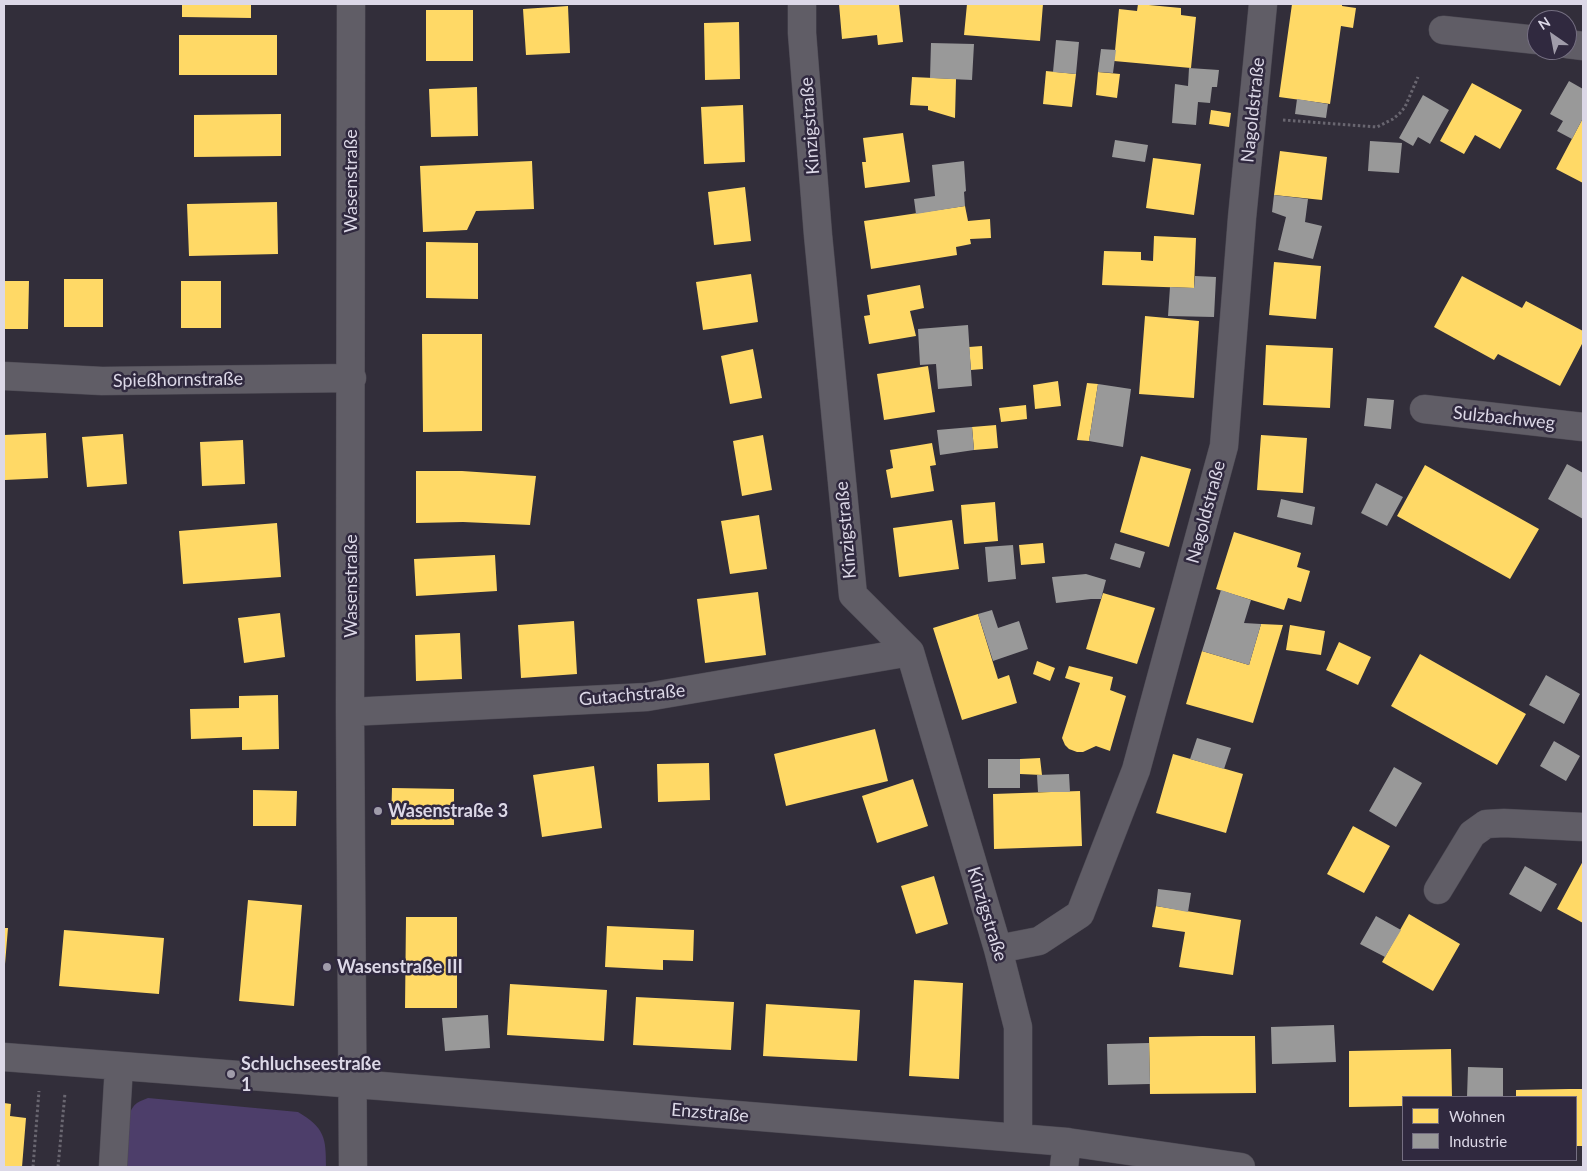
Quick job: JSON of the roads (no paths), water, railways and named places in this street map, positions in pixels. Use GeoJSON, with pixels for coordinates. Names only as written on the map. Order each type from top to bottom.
{"type":"FeatureCollection","features":[{"type":"Feature","properties":{"kind":"street","name":"Wasenstraße"},"geometry":{"type":"LineString","coordinates":[[351,4],[352,378],[350,712],[353,1167]]}},
{"type":"Feature","properties":{"kind":"street","name":"Kinzigstraße"},"geometry":{"type":"LineString","coordinates":[[802,4],[802,33],[818,235],[853,595],[910,652],[998,949],[1018,1027],[1018,1138]]}},
{"type":"Feature","properties":{"kind":"street","name":"Nagoldstraße"},"geometry":{"type":"LineString","coordinates":[[998,949],[1039,941],[1080,914],[1136,770],[1224,446],[1261,4]]}},
{"type":"Feature","properties":{"kind":"street"},"geometry":{"type":"LineString","coordinates":[[1443,30],[1527,39]]}},
{"type":"Feature","properties":{"kind":"street","name":"Spießhornstraße"},"geometry":{"type":"LineString","coordinates":[[4,376],[102,381],[352,378]]}},
{"type":"Feature","properties":{"kind":"street","name":"Sulzbachweg"},"geometry":{"type":"LineString","coordinates":[[1424,409],[1583,427]]}},
{"type":"Feature","properties":{"kind":"street","name":"Gutachstraße"},"geometry":{"type":"LineString","coordinates":[[350,712],[647,697],[910,652]]}},
{"type":"Feature","properties":{"kind":"street"},"geometry":{"type":"LineString","coordinates":[[1438,890],[1472,834],[1486,824],[1504,822],[1583,827]]}},
{"type":"Feature","properties":{"kind":"street","name":"Enzstraße"},"geometry":{"type":"LineString","coordinates":[[4,1057],[1018,1138],[1066,1155],[1241,1167]]}},
{"type":"Feature","properties":{"kind":"street"},"geometry":{"type":"LineString","coordinates":[[113,1167],[119,1066]]}},
{"type":"Feature","properties":{"kind":"place","name":"Wasenstraße 3"},"geometry":{"type":"Point","coordinates":[378,811]}},
{"type":"Feature","properties":{"kind":"place","name":"Wasenstraße III"},"geometry":{"type":"Point","coordinates":[327,967]}},
{"type":"Feature","properties":{"kind":"place","name":"Schluchseestraße 1"},"geometry":{"type":"Point","coordinates":[231,1074]}}]}
